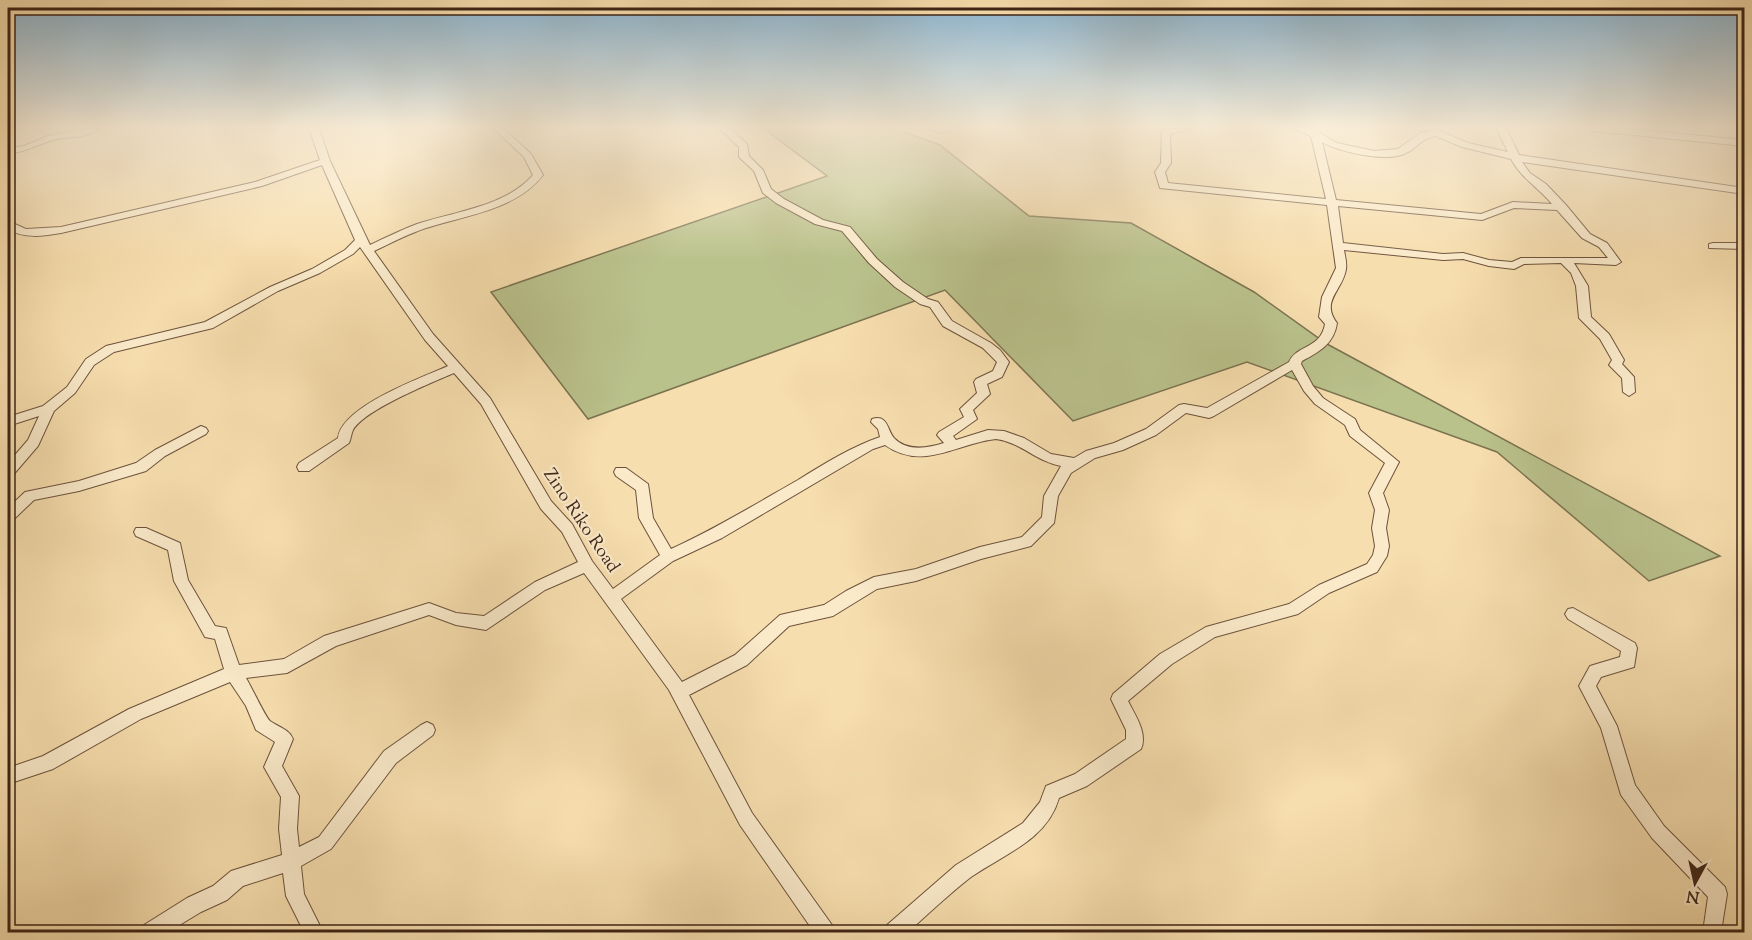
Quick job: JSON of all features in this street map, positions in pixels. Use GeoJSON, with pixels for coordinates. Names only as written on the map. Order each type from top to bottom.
{"type":"FeatureCollection","features":[{"type":"Feature","properties":{"kind":"street"},"geometry":{"type":"LineString","coordinates":[[8,224],[14,230],[35,233],[61,230],[258,184],[294,172]]}},
{"type":"Feature","properties":{"kind":"street","name":"Zino Riko Road"},"geometry":{"type":"LineString","coordinates":[[331,172],[364,245],[454,368],[486,401],[546,505],[567,528],[587,565],[679,692],[746,819],[825,933]]}},
{"type":"Feature","properties":{"kind":"street"},"geometry":{"type":"LineString","coordinates":[[8,421],[48,409],[70,390],[90,362],[110,349],[209,325],[235,309],[364,245],[516,195],[532,183],[538,175],[536,172]]}},
{"type":"Feature","properties":{"kind":"street"},"geometry":{"type":"LineString","coordinates":[[759,172],[767,191],[819,222],[846,229],[856,245],[884,271],[925,303],[934,305],[938,315],[946,324],[984,342],[998,352],[1003,362],[999,374],[980,382],[984,394],[966,409],[971,419],[944,435],[954,446]]}},
{"type":"Feature","properties":{"kind":"street"},"geometry":{"type":"LineString","coordinates":[[1160,172],[1164,186],[1482,217],[1513,205],[1562,207]]}},
{"type":"Feature","properties":{"kind":"street"},"geometry":{"type":"LineString","coordinates":[[679,692],[741,660],[785,620],[828,611],[874,583],[916,575],[980,553],[1026,542],[1049,519],[1051,495],[1061,476],[1075,463],[1091,454],[1118,447],[1151,432],[1184,408],[1209,413],[1295,364],[1296,359],[1320,346],[1324,337],[1331,330],[1331,323],[1325,317],[1325,298],[1338,278],[1341,268],[1332,203],[1325,172]]}},
{"type":"Feature","properties":{"kind":"street"},"geometry":{"type":"LineString","coordinates":[[1339,246],[1443,257],[1463,256],[1489,263],[1514,266],[1521,261],[1616,262],[1603,244],[1586,236],[1562,207],[1525,172]]}},
{"type":"Feature","properties":{"kind":"street"},"geometry":{"type":"LineString","coordinates":[[1612,172],[1744,191]]}},
{"type":"Feature","properties":{"kind":"street"},"geometry":{"type":"LineString","coordinates":[[1713,246],[1744,246]]}},
{"type":"Feature","properties":{"kind":"street"},"geometry":{"type":"LineString","coordinates":[[1564,260],[1571,265],[1583,283],[1585,318],[1605,337],[1618,360],[1615,365],[1628,377],[1629,392]]}},
{"type":"Feature","properties":{"kind":"street"},"geometry":{"type":"LineString","coordinates":[[894,933],[964,872],[1021,836],[1051,803],[1052,792],[1081,780],[1135,743],[1134,730],[1119,699],[1166,659],[1211,632],[1293,609],[1324,589],[1372,568],[1380,556],[1379,528],[1382,510],[1376,493],[1392,462],[1354,433],[1350,422],[1319,401],[1308,388],[1295,364]]}},
{"type":"Feature","properties":{"kind":"street"},"geometry":{"type":"LineString","coordinates":[[304,467],[344,440],[345,431],[354,421],[399,394],[454,368]]}},
{"type":"Feature","properties":{"kind":"street"},"geometry":{"type":"LineString","coordinates":[[8,471],[27,453],[43,428],[48,409]]}},
{"type":"Feature","properties":{"kind":"street"},"geometry":{"type":"LineString","coordinates":[[877,422],[884,428],[887,439],[894,446],[911,452],[938,452],[990,434],[1015,439],[1048,458],[1075,463]]}},
{"type":"Feature","properties":{"kind":"street"},"geometry":{"type":"LineString","coordinates":[[8,516],[30,496],[79,486],[141,467],[201,431]]}},
{"type":"Feature","properties":{"kind":"street"},"geometry":{"type":"LineString","coordinates":[[611,598],[668,557],[717,534],[868,446],[887,439]]}},
{"type":"Feature","properties":{"kind":"street"},"geometry":{"type":"LineString","coordinates":[[621,472],[643,488],[646,518],[668,557]]}},
{"type":"Feature","properties":{"kind":"street"},"geometry":{"type":"LineString","coordinates":[[141,532],[176,547],[181,581],[210,632],[221,633],[233,673],[252,702],[262,724],[285,739],[273,766],[290,796],[288,829],[295,897],[314,933]]}},
{"type":"Feature","properties":{"kind":"street"},"geometry":{"type":"LineString","coordinates":[[8,776],[47,763],[135,714],[233,673],[286,666],[330,641],[429,609],[456,619],[486,623],[540,586],[587,565]]}},
{"type":"Feature","properties":{"kind":"street"},"geometry":{"type":"LineString","coordinates":[[1573,614],[1629,648],[1628,662],[1596,671],[1587,686],[1609,726],[1627,789],[1658,832],[1718,894],[1712,933]]}},
{"type":"Feature","properties":{"kind":"street"},"geometry":{"type":"LineString","coordinates":[[151,933],[194,905],[220,893],[238,878],[291,861],[325,843],[390,757],[427,730]]}},
{"type":"Feature","properties":{"kind":"green space"},"geometry":{"type":"Polygon","coordinates":[[[821,172],[974,172],[1029,216],[1131,223],[1254,292],[1327,344],[1720,556],[1649,581],[1497,452],[1247,362],[1073,421],[945,290],[588,419],[491,292],[827,176],[821,172]]]}}]}
